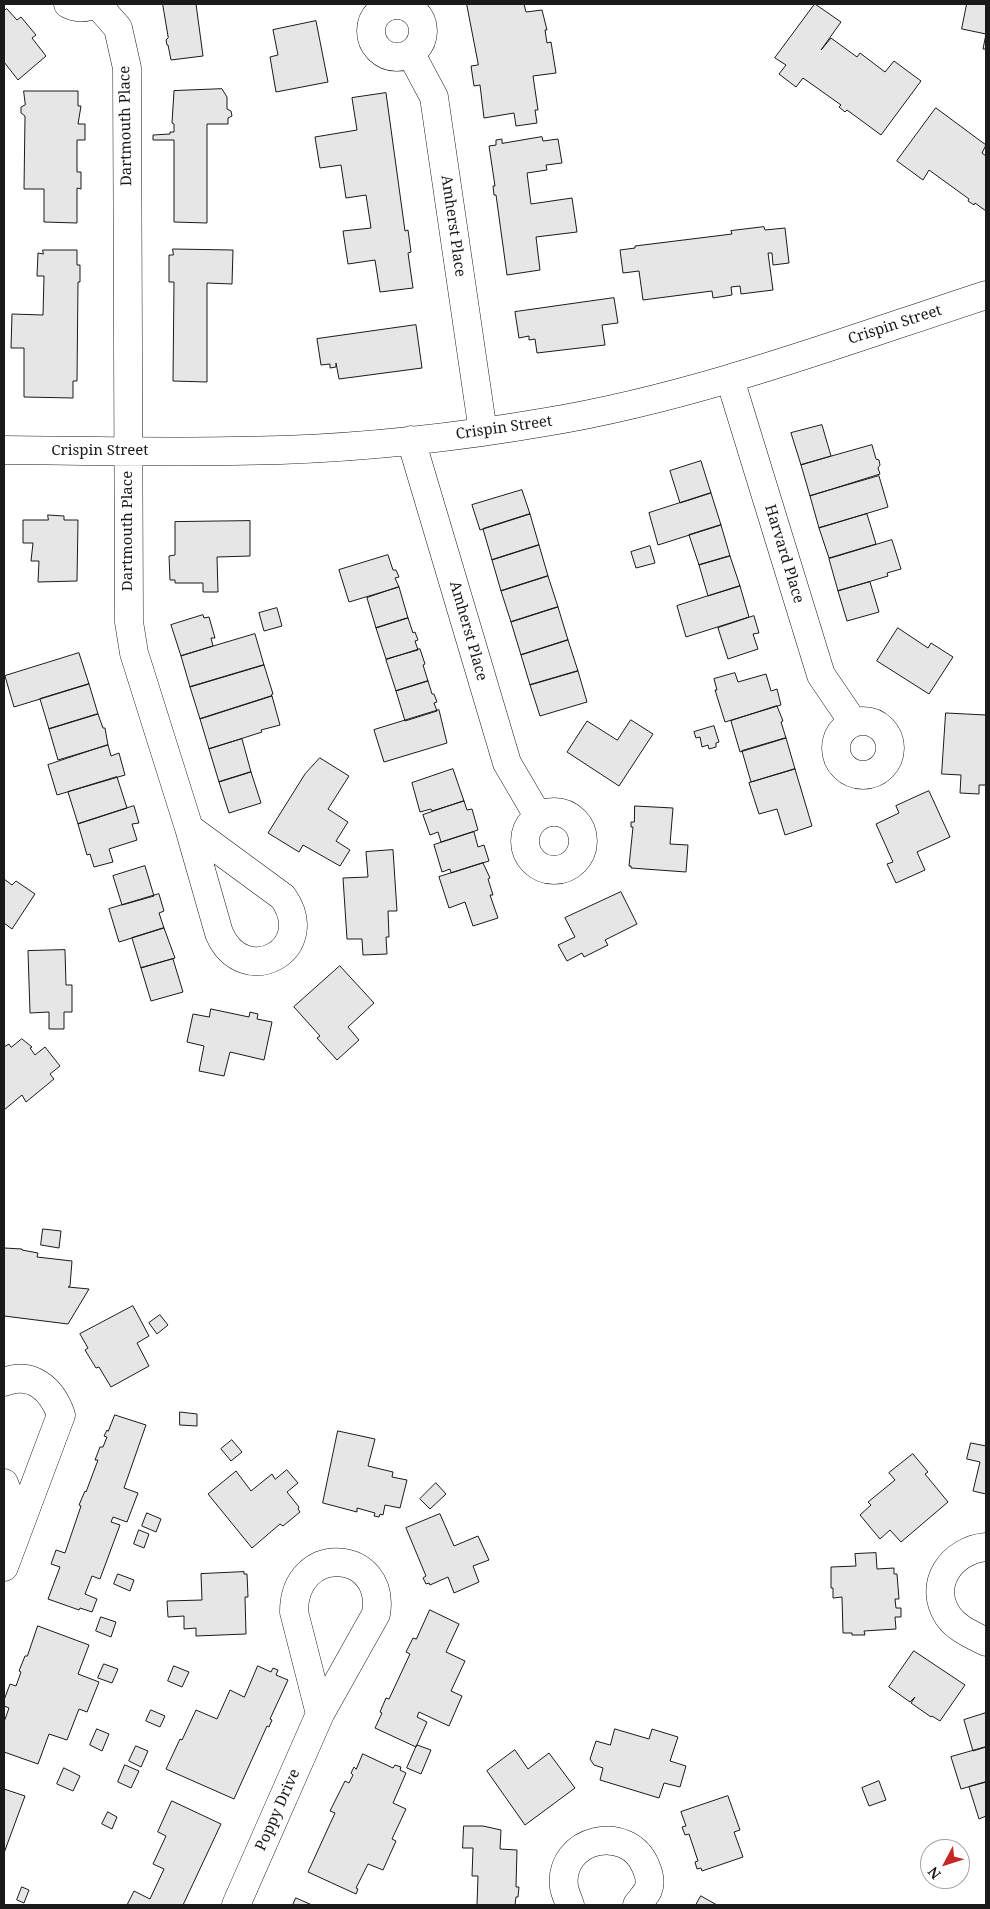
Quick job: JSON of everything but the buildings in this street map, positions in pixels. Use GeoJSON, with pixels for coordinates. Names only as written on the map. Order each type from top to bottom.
{"type":"FeatureCollection","features":[{"type":"Feature","properties":{"kind":"street"},"geometry":{"type":"LineString","coordinates":[[68,4],[77,8],[87,8],[97,4]]}},
{"type":"Feature","properties":{"kind":"street","name":"Dartmouth Place"},"geometry":{"type":"LineString","coordinates":[[97,4],[118,28],[127,68],[129,622],[134,653],[189,828],[219,933],[224,944],[232,954],[244,960],[256,962],[269,959],[280,953],[288,944],[293,932],[294,919],[290,907],[283,897],[189,828]]}},
{"type":"Feature","properties":{"kind":"street","name":"Amherst Place"},"geometry":{"type":"LineString","coordinates":[[411,54],[434,97],[483,432]]}},
{"type":"Feature","properties":{"kind":"street","name":"Crispin Street"},"geometry":{"type":"LineString","coordinates":[[4,450],[281,450],[346,447],[483,432],[547,422],[607,410],[730,379],[986,295]]}},
{"type":"Feature","properties":{"kind":"street","name":"Harvard Place"},"geometry":{"type":"LineString","coordinates":[[730,379],[821,675],[853,722]]}},
{"type":"Feature","properties":{"kind":"street","name":"Amherst Place"},"geometry":{"type":"LineString","coordinates":[[412,440],[507,763],[538,816]]}},
{"type":"Feature","properties":{"kind":"street"},"geometry":{"type":"LineString","coordinates":[[4,1382],[24,1379],[37,1382],[48,1390],[56,1402],[61,1415],[19,1522],[4,1567]]}},
{"type":"Feature","properties":{"kind":"street"},"geometry":{"type":"LineString","coordinates":[[4,1484],[19,1522]]}},
{"type":"Feature","properties":{"kind":"street"},"geometry":{"type":"LineString","coordinates":[[986,1547],[974,1548],[962,1554],[951,1563],[944,1576],[941,1590],[942,1604],[948,1616],[958,1627],[986,1642]]}},
{"type":"Feature","properties":{"kind":"street","name":"Poppy Drive"},"geometry":{"type":"LineString","coordinates":[[236,1905],[320,1714],[376,1614],[378,1601],[375,1588],[369,1577],[359,1568],[333,1562],[319,1566],[308,1574],[299,1585],[294,1598],[294,1612],[320,1714]]}},
{"type":"Feature","properties":{"kind":"street"},"geometry":{"type":"LineString","coordinates":[[570,1905],[564,1886],[565,1872],[571,1859],[580,1848],[594,1842],[608,1840],[622,1842],[644,1860],[649,1874],[649,1888],[637,1905]]}}]}
